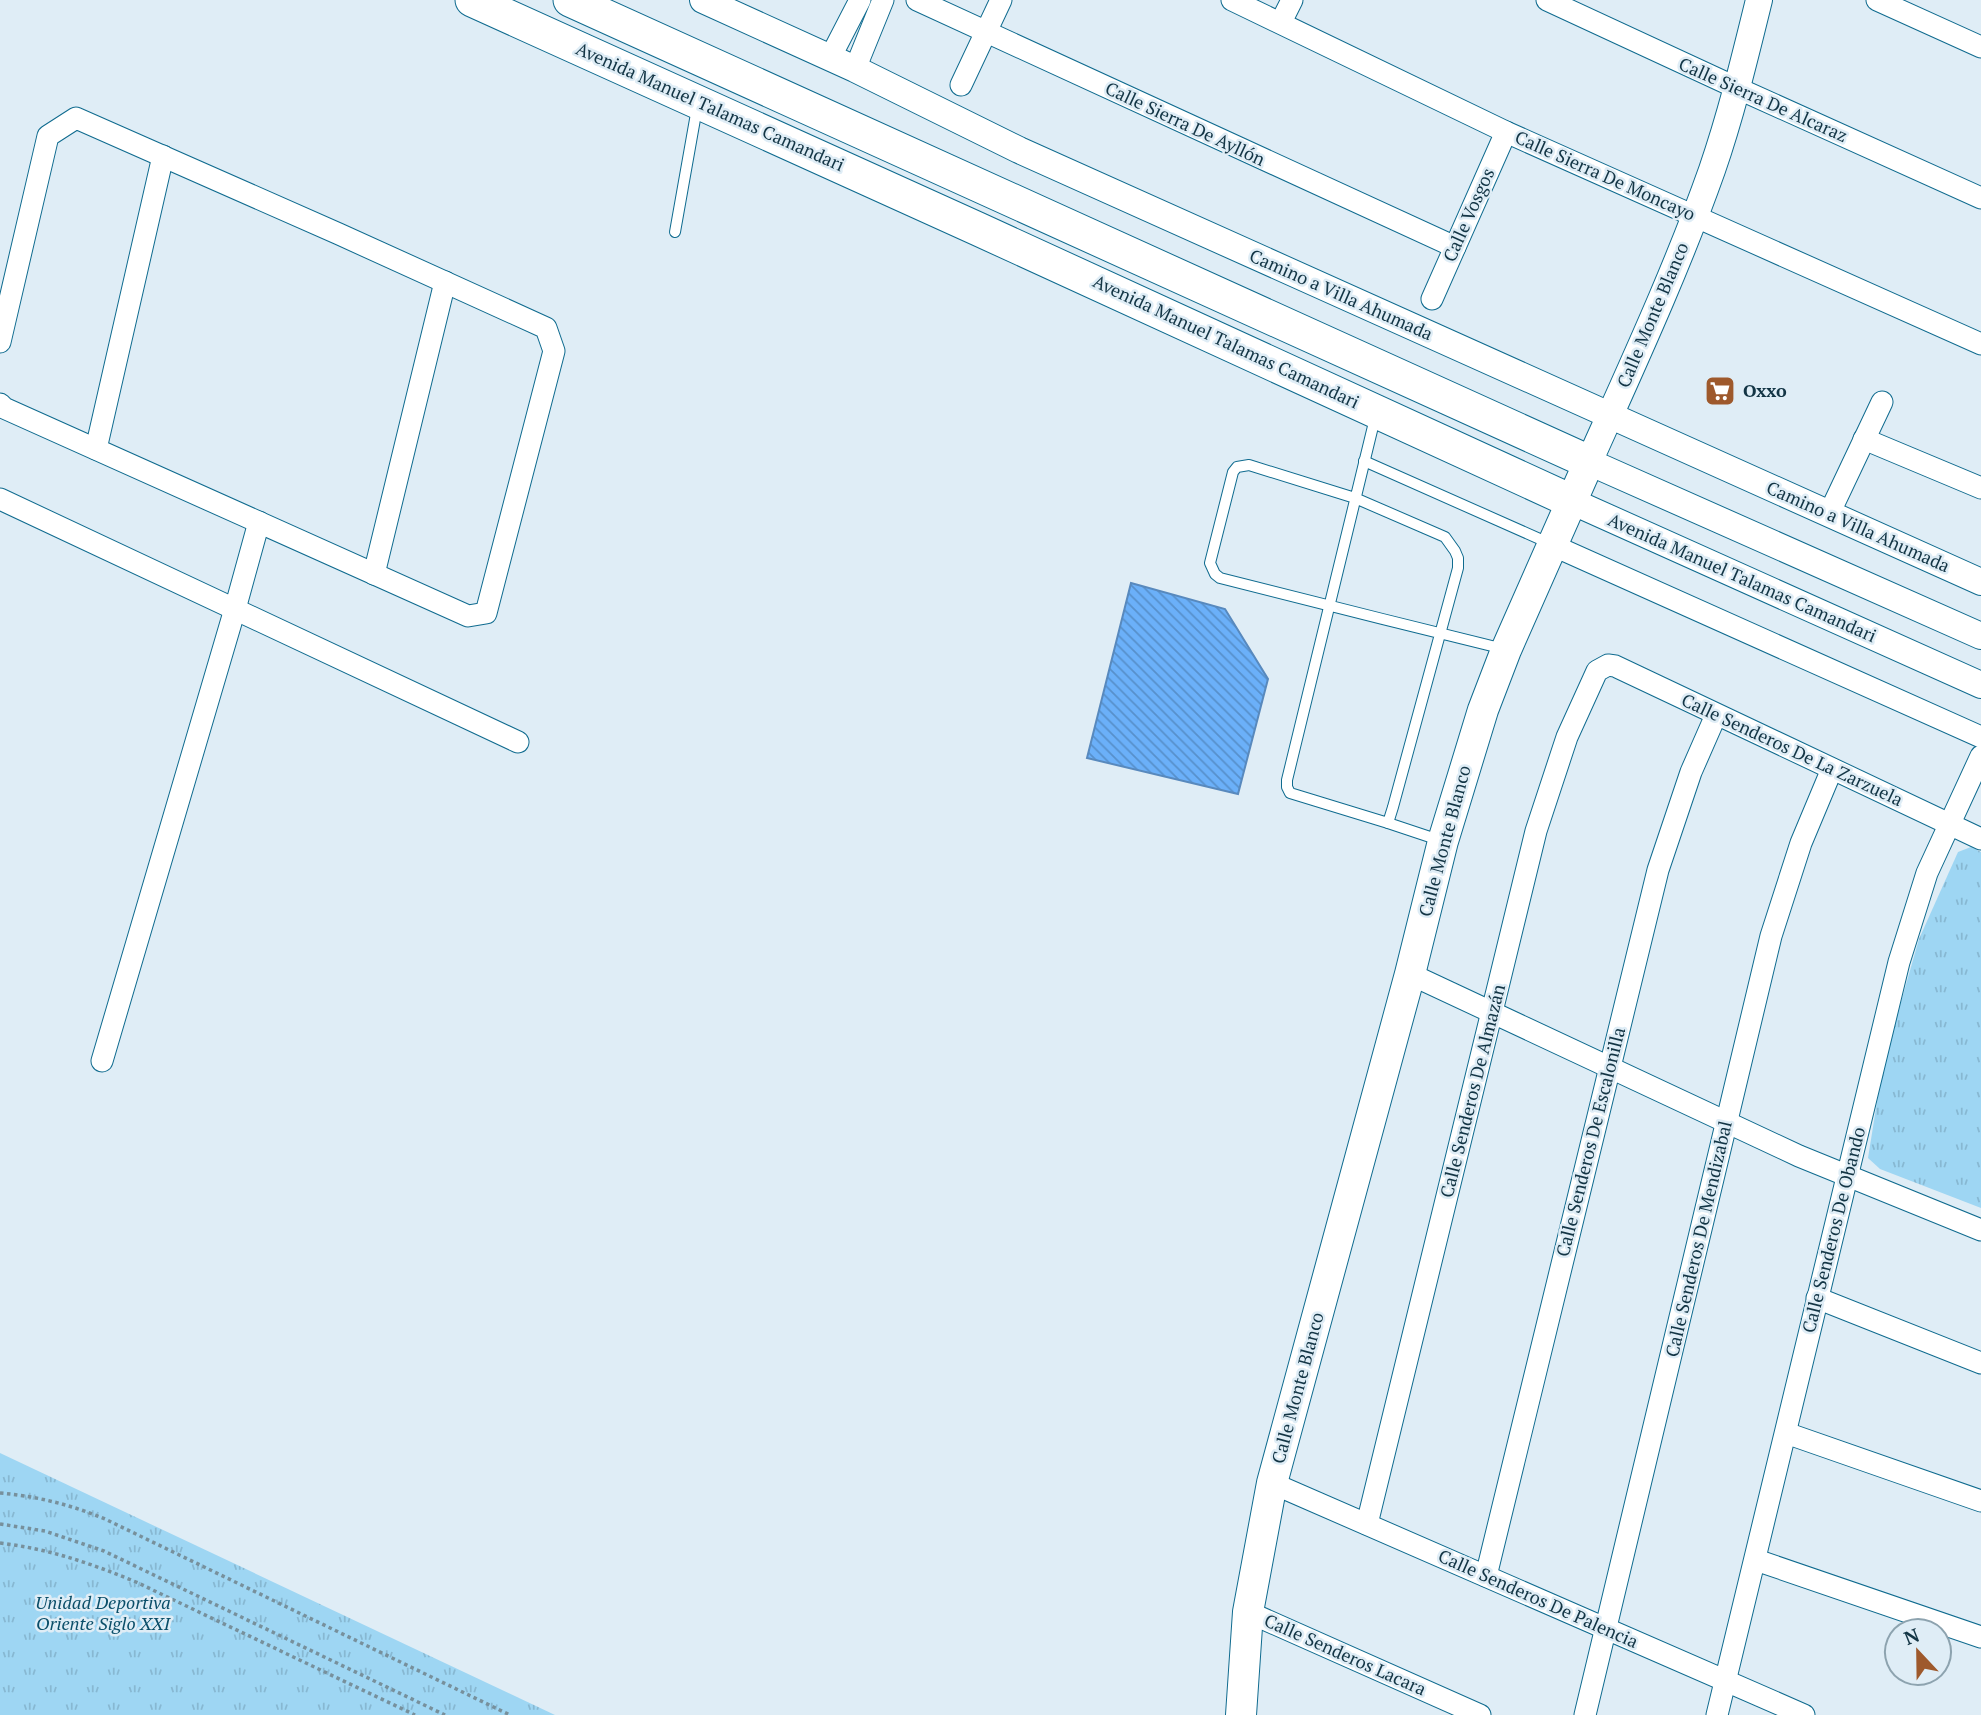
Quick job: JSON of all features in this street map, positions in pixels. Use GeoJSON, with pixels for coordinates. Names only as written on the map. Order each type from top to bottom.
{"type":"FeatureCollection","features":[{"type":"Feature","properties":{"kind":"main road","name":"Avenida Manuel Talamas Camandari"},"geometry":{"type":"LineString","coordinates":[[472,0],[1571,501]]}},
{"type":"Feature","properties":{"kind":"main road"},"geometry":{"type":"LineString","coordinates":[[570,0],[1589,462]]}},
{"type":"Feature","properties":{"kind":"main road","name":"Calle Monte Blanco"},"geometry":{"type":"LineString","coordinates":[[1241,1715],[1248,1612],[1272,1483],[1410,974],[1443,841],[1466,759],[1506,650],[1589,462]]}},
{"type":"Feature","properties":{"kind":"street","name":"Camino a Villa Ahumada"},"geometry":{"type":"LineString","coordinates":[[704,0],[855,69],[1019,150],[1981,582]]}},
{"type":"Feature","properties":{"kind":"street"},"geometry":{"type":"LineString","coordinates":[[830,58],[860,0]]}},
{"type":"Feature","properties":{"kind":"street"},"geometry":{"type":"LineString","coordinates":[[855,69],[883,0]]}},
{"type":"Feature","properties":{"kind":"street","name":"Calle Sierra De Ayllón"},"geometry":{"type":"LineString","coordinates":[[916,0],[1455,247]]}},
{"type":"Feature","properties":{"kind":"street"},"geometry":{"type":"LineString","coordinates":[[961,85],[1001,0]]}},
{"type":"Feature","properties":{"kind":"street","name":"Calle Sierra De Moncayo"},"geometry":{"type":"LineString","coordinates":[[1232,0],[1506,132],[1981,344]]}},
{"type":"Feature","properties":{"kind":"street"},"geometry":{"type":"LineString","coordinates":[[1281,22],[1292,0]]}},
{"type":"Feature","properties":{"kind":"street","name":"Calle Sierra De Alcaraz"},"geometry":{"type":"LineString","coordinates":[[1547,0],[1737,89],[1981,198]]}},
{"type":"Feature","properties":{"kind":"street","name":"Calle Monte Blanco"},"geometry":{"type":"LineString","coordinates":[[1589,462],[1695,216],[1712,170],[1737,89],[1759,0]]}},
{"type":"Feature","properties":{"kind":"street"},"geometry":{"type":"LineString","coordinates":[[1877,0],[1981,47]]}},
{"type":"Feature","properties":{"kind":"street"},"geometry":{"type":"LineString","coordinates":[[0,342],[48,136],[76,118],[546,328],[555,351],[486,613],[468,616],[0,404]]}},
{"type":"Feature","properties":{"kind":"street","name":"Calle Vosgos"},"geometry":{"type":"LineString","coordinates":[[1432,299],[1506,132]]}},
{"type":"Feature","properties":{"kind":"street"},"geometry":{"type":"LineString","coordinates":[[96,449],[163,156]]}},
{"type":"Feature","properties":{"kind":"street"},"geometry":{"type":"LineString","coordinates":[[374,574],[445,282]]}},
{"type":"Feature","properties":{"kind":"street"},"geometry":{"type":"LineString","coordinates":[[1829,514],[1882,402]]}},
{"type":"Feature","properties":{"kind":"street"},"geometry":{"type":"LineString","coordinates":[[1864,439],[1981,488]]}},
{"type":"Feature","properties":{"kind":"street"},"geometry":{"type":"LineString","coordinates":[[1589,462],[1981,636]]}},
{"type":"Feature","properties":{"kind":"street"},"geometry":{"type":"LineString","coordinates":[[0,499],[518,742]]}},
{"type":"Feature","properties":{"kind":"street","name":"Avenida Manuel Talamas Camandari"},"geometry":{"type":"LineString","coordinates":[[1571,501],[1981,685]]}},
{"type":"Feature","properties":{"kind":"street"},"geometry":{"type":"LineString","coordinates":[[102,1061],[259,522]]}},
{"type":"Feature","properties":{"kind":"street"},"geometry":{"type":"LineString","coordinates":[[1552,545],[1981,737]]}},
{"type":"Feature","properties":{"kind":"street","name":"Calle Senderos De La Zarzuela"},"geometry":{"type":"LineString","coordinates":[[1602,667],[1615,666],[1981,839]]}},
{"type":"Feature","properties":{"kind":"street","name":"Calle Senderos De Almazán"},"geometry":{"type":"LineString","coordinates":[[1367,1524],[1536,831],[1551,783],[1593,675],[1602,667]]}},
{"type":"Feature","properties":{"kind":"street","name":"Calle Senderos De Escalonilla"},"geometry":{"type":"LineString","coordinates":[[1486,1576],[1658,870],[1691,772],[1716,715]]}},
{"type":"Feature","properties":{"kind":"street","name":"Calle Senderos De Obando"},"geometry":{"type":"LineString","coordinates":[[1717,1715],[1912,915],[1949,824],[1981,756]]}},
{"type":"Feature","properties":{"kind":"street","name":"Calle Senderos De Mendizabal"},"geometry":{"type":"LineString","coordinates":[[1585,1715],[1785,888],[1832,769]]}},
{"type":"Feature","properties":{"kind":"street"},"geometry":{"type":"LineString","coordinates":[[1410,974],[1608,1068],[1847,1176],[1981,1230]]}},
{"type":"Feature","properties":{"kind":"street"},"geometry":{"type":"LineString","coordinates":[[1817,1298],[1981,1363]]}},
{"type":"Feature","properties":{"kind":"street"},"geometry":{"type":"LineString","coordinates":[[1786,1433],[1981,1501]]}},
{"type":"Feature","properties":{"kind":"street","name":"Calle Senderos De Palencia"},"geometry":{"type":"LineString","coordinates":[[1272,1483],[1804,1715]]}},
{"type":"Feature","properties":{"kind":"street"},"geometry":{"type":"LineString","coordinates":[[1756,1560],[1981,1637]]}},
{"type":"Feature","properties":{"kind":"street","name":"Calle Senderos Lacara"},"geometry":{"type":"LineString","coordinates":[[1248,1612],[1480,1715]]}},
{"type":"Feature","properties":{"kind":"lane"},"geometry":{"type":"LineString","coordinates":[[675,232],[698,102]]}},
{"type":"Feature","properties":{"kind":"lane"},"geometry":{"type":"LineString","coordinates":[[1377,411],[1286,787],[1295,796],[1388,822],[1443,841]]}},
{"type":"Feature","properties":{"kind":"lane"},"geometry":{"type":"LineString","coordinates":[[1364,461],[1552,545]]}},
{"type":"Feature","properties":{"kind":"lane"},"geometry":{"type":"LineString","coordinates":[[1388,822],[1440,633],[1458,568],[1455,551],[1444,537],[1355,498],[1243,464],[1233,472],[1210,563],[1220,578],[1329,605],[1440,633],[1506,650]]}},
{"type":"Feature","properties":{"kind":"path"},"geometry":{"type":"LineString","coordinates":[[0,1493],[80,1509],[105,1519],[510,1715]]}},
{"type":"Feature","properties":{"kind":"path"},"geometry":{"type":"LineString","coordinates":[[0,1524],[45,1531],[104,1551],[445,1715]]}},
{"type":"Feature","properties":{"kind":"path"},"geometry":{"type":"LineString","coordinates":[[0,1543],[38,1548],[90,1563],[136,1582],[415,1715]]}},
{"type":"Feature","properties":{"kind":"green space"},"geometry":{"type":"Polygon","coordinates":[[[1971,847],[1981,852],[1981,1208],[1880,1169],[1868,1158],[1883,1065],[1919,939],[1958,852],[1971,847]]]}},
{"type":"Feature","properties":{"kind":"green space","name":"Unidad Deportiva Oriente Siglo XXI"},"geometry":{"type":"Polygon","coordinates":[[[0,1453],[555,1715],[0,1715],[0,1453]]]}},
{"type":"Feature","properties":{"kind":"building"},"geometry":{"type":"Polygon","coordinates":[[[1131,583],[1225,609],[1268,679],[1238,794],[1087,758],[1131,583]]]}},
{"type":"Feature","properties":{"kind":"place","name":"Oxxo"},"geometry":{"type":"Point","coordinates":[1720,391]}}]}
